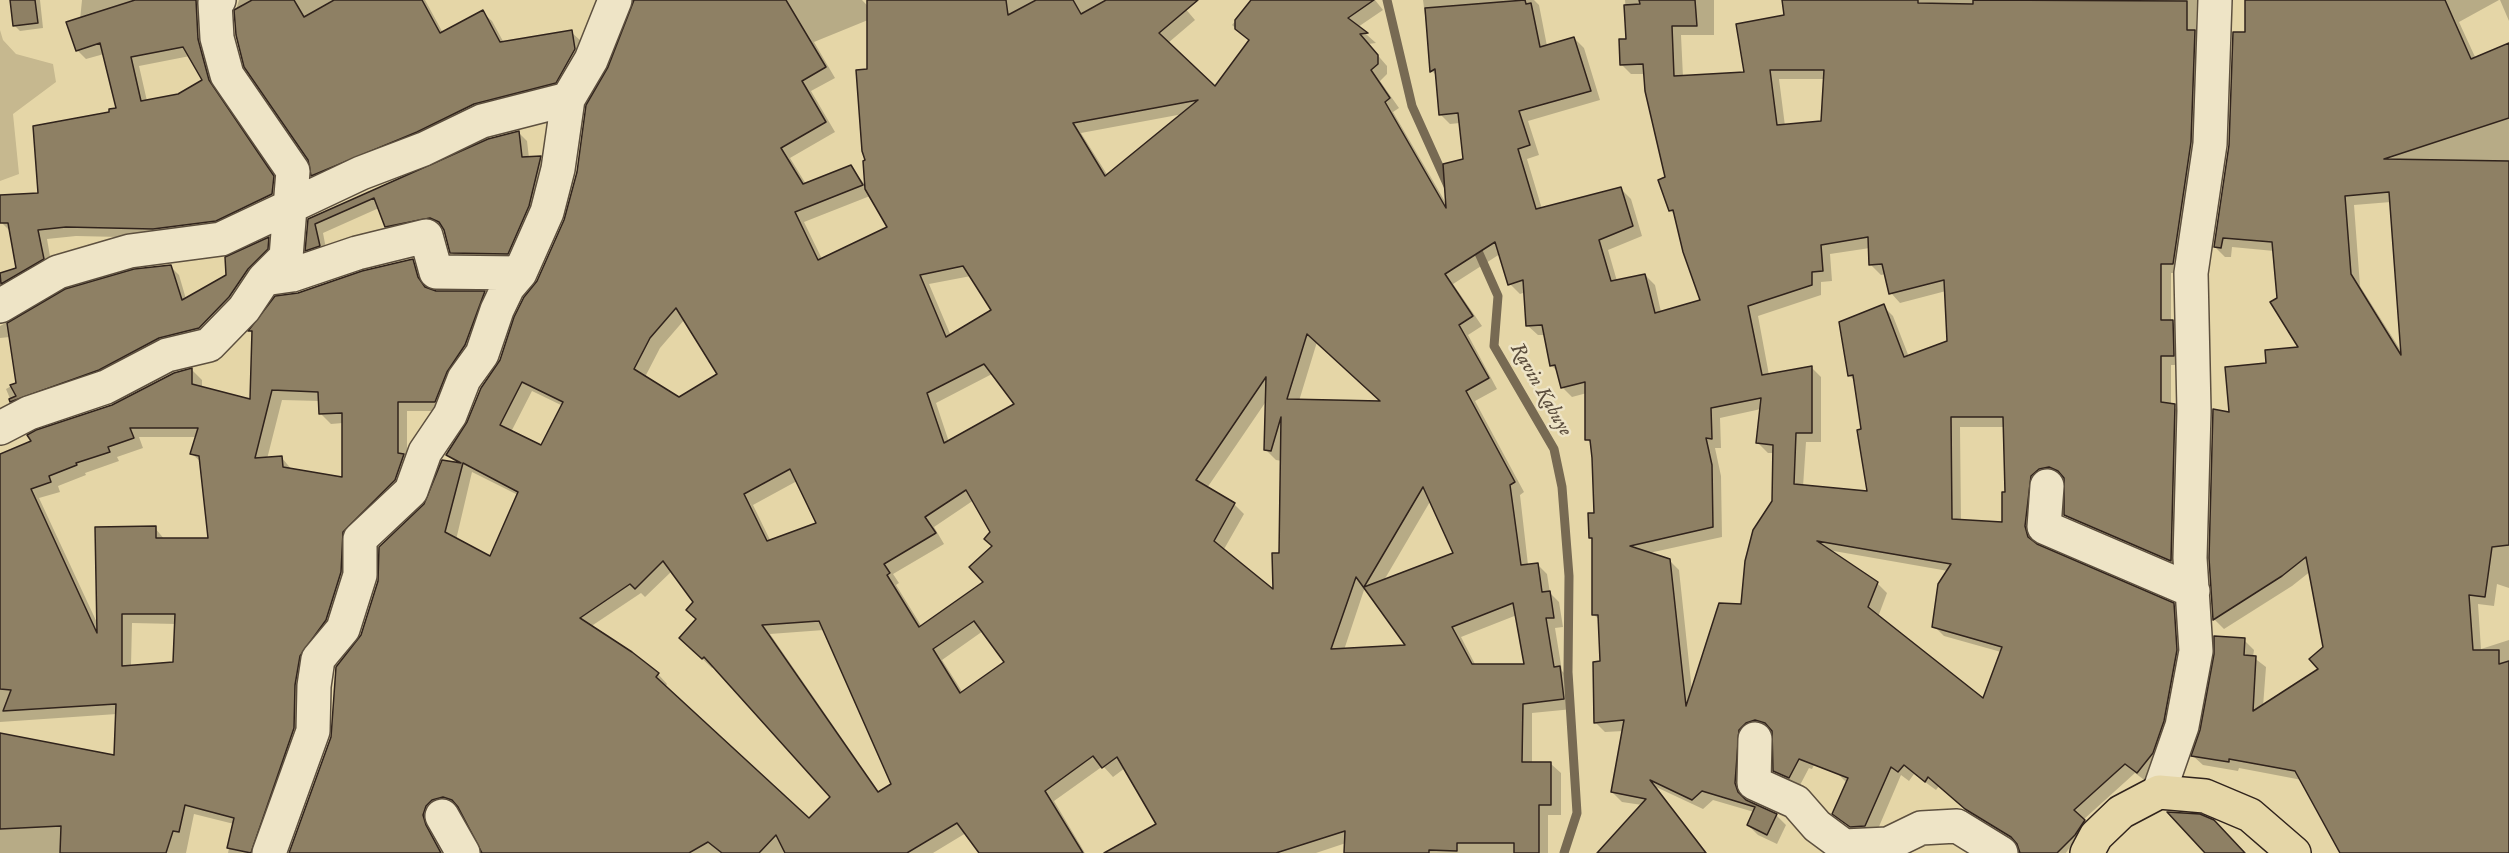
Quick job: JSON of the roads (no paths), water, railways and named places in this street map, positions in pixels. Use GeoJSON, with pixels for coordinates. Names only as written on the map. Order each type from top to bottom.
{"type":"FeatureCollection","features":[{"type":"Feature","properties":{"kind":"highway"},"geometry":{"type":"LineString","coordinates":[[2087,853],[2096,836],[2121,812],[2159,792],[2205,796],[2250,815],[2294,853]]}},
{"type":"Feature","properties":{"kind":"street"},"geometry":{"type":"LineString","coordinates":[[0,428],[29,412],[106,387],[167,356],[209,345],[244,309],[264,279],[285,256],[293,171],[227,75],[217,38],[215,3],[219,0]]}},
{"type":"Feature","properties":{"kind":"street"},"geometry":{"type":"LineString","coordinates":[[269,853],[314,731],[314,686],[318,659],[343,629],[360,575],[360,539],[411,491],[425,452],[450,416],[464,379],[482,354],[508,287],[520,273],[547,212],[558,169],[568,99],[591,60],[615,0]]}},
{"type":"Feature","properties":{"kind":"street"},"geometry":{"type":"LineString","coordinates":[[2159,792],[2182,726],[2196,651],[2190,558],[2194,411],[2191,273],[2210,144],[2215,0]]}},
{"type":"Feature","properties":{"kind":"street"},"geometry":{"type":"LineString","coordinates":[[0,306],[58,272],[130,251],[221,239],[361,173],[424,149],[482,120],[568,99]]}},
{"type":"Feature","properties":{"kind":"street"},"geometry":{"type":"LineString","coordinates":[[264,279],[292,274],[357,253],[426,236],[436,272],[520,273]]}},
{"type":"Feature","properties":{"kind":"street"},"geometry":{"type":"LineString","coordinates":[[2047,486],[2044,527],[2193,591]]}},
{"type":"Feature","properties":{"kind":"street"},"geometry":{"type":"LineString","coordinates":[[1755,739],[1754,783],[1796,802],[1817,826],[1844,846],[1888,844],[1921,828],[2001,853]]}},
{"type":"Feature","properties":{"kind":"street"},"geometry":{"type":"LineString","coordinates":[[442,816],[463,853]]}},
{"type":"Feature","properties":{"kind":"waterway","name":"Ravin Kabuye"},"geometry":{"type":"LineString","coordinates":[[1387,0],[1412,106],[1448,186]]}},
{"type":"Feature","properties":{"kind":"waterway","name":"Ravin Kabuye"},"geometry":{"type":"LineString","coordinates":[[1474,242],[1498,296],[1494,346],[1554,449],[1562,487],[1569,576],[1568,672],[1577,813],[1564,853]]}}]}
